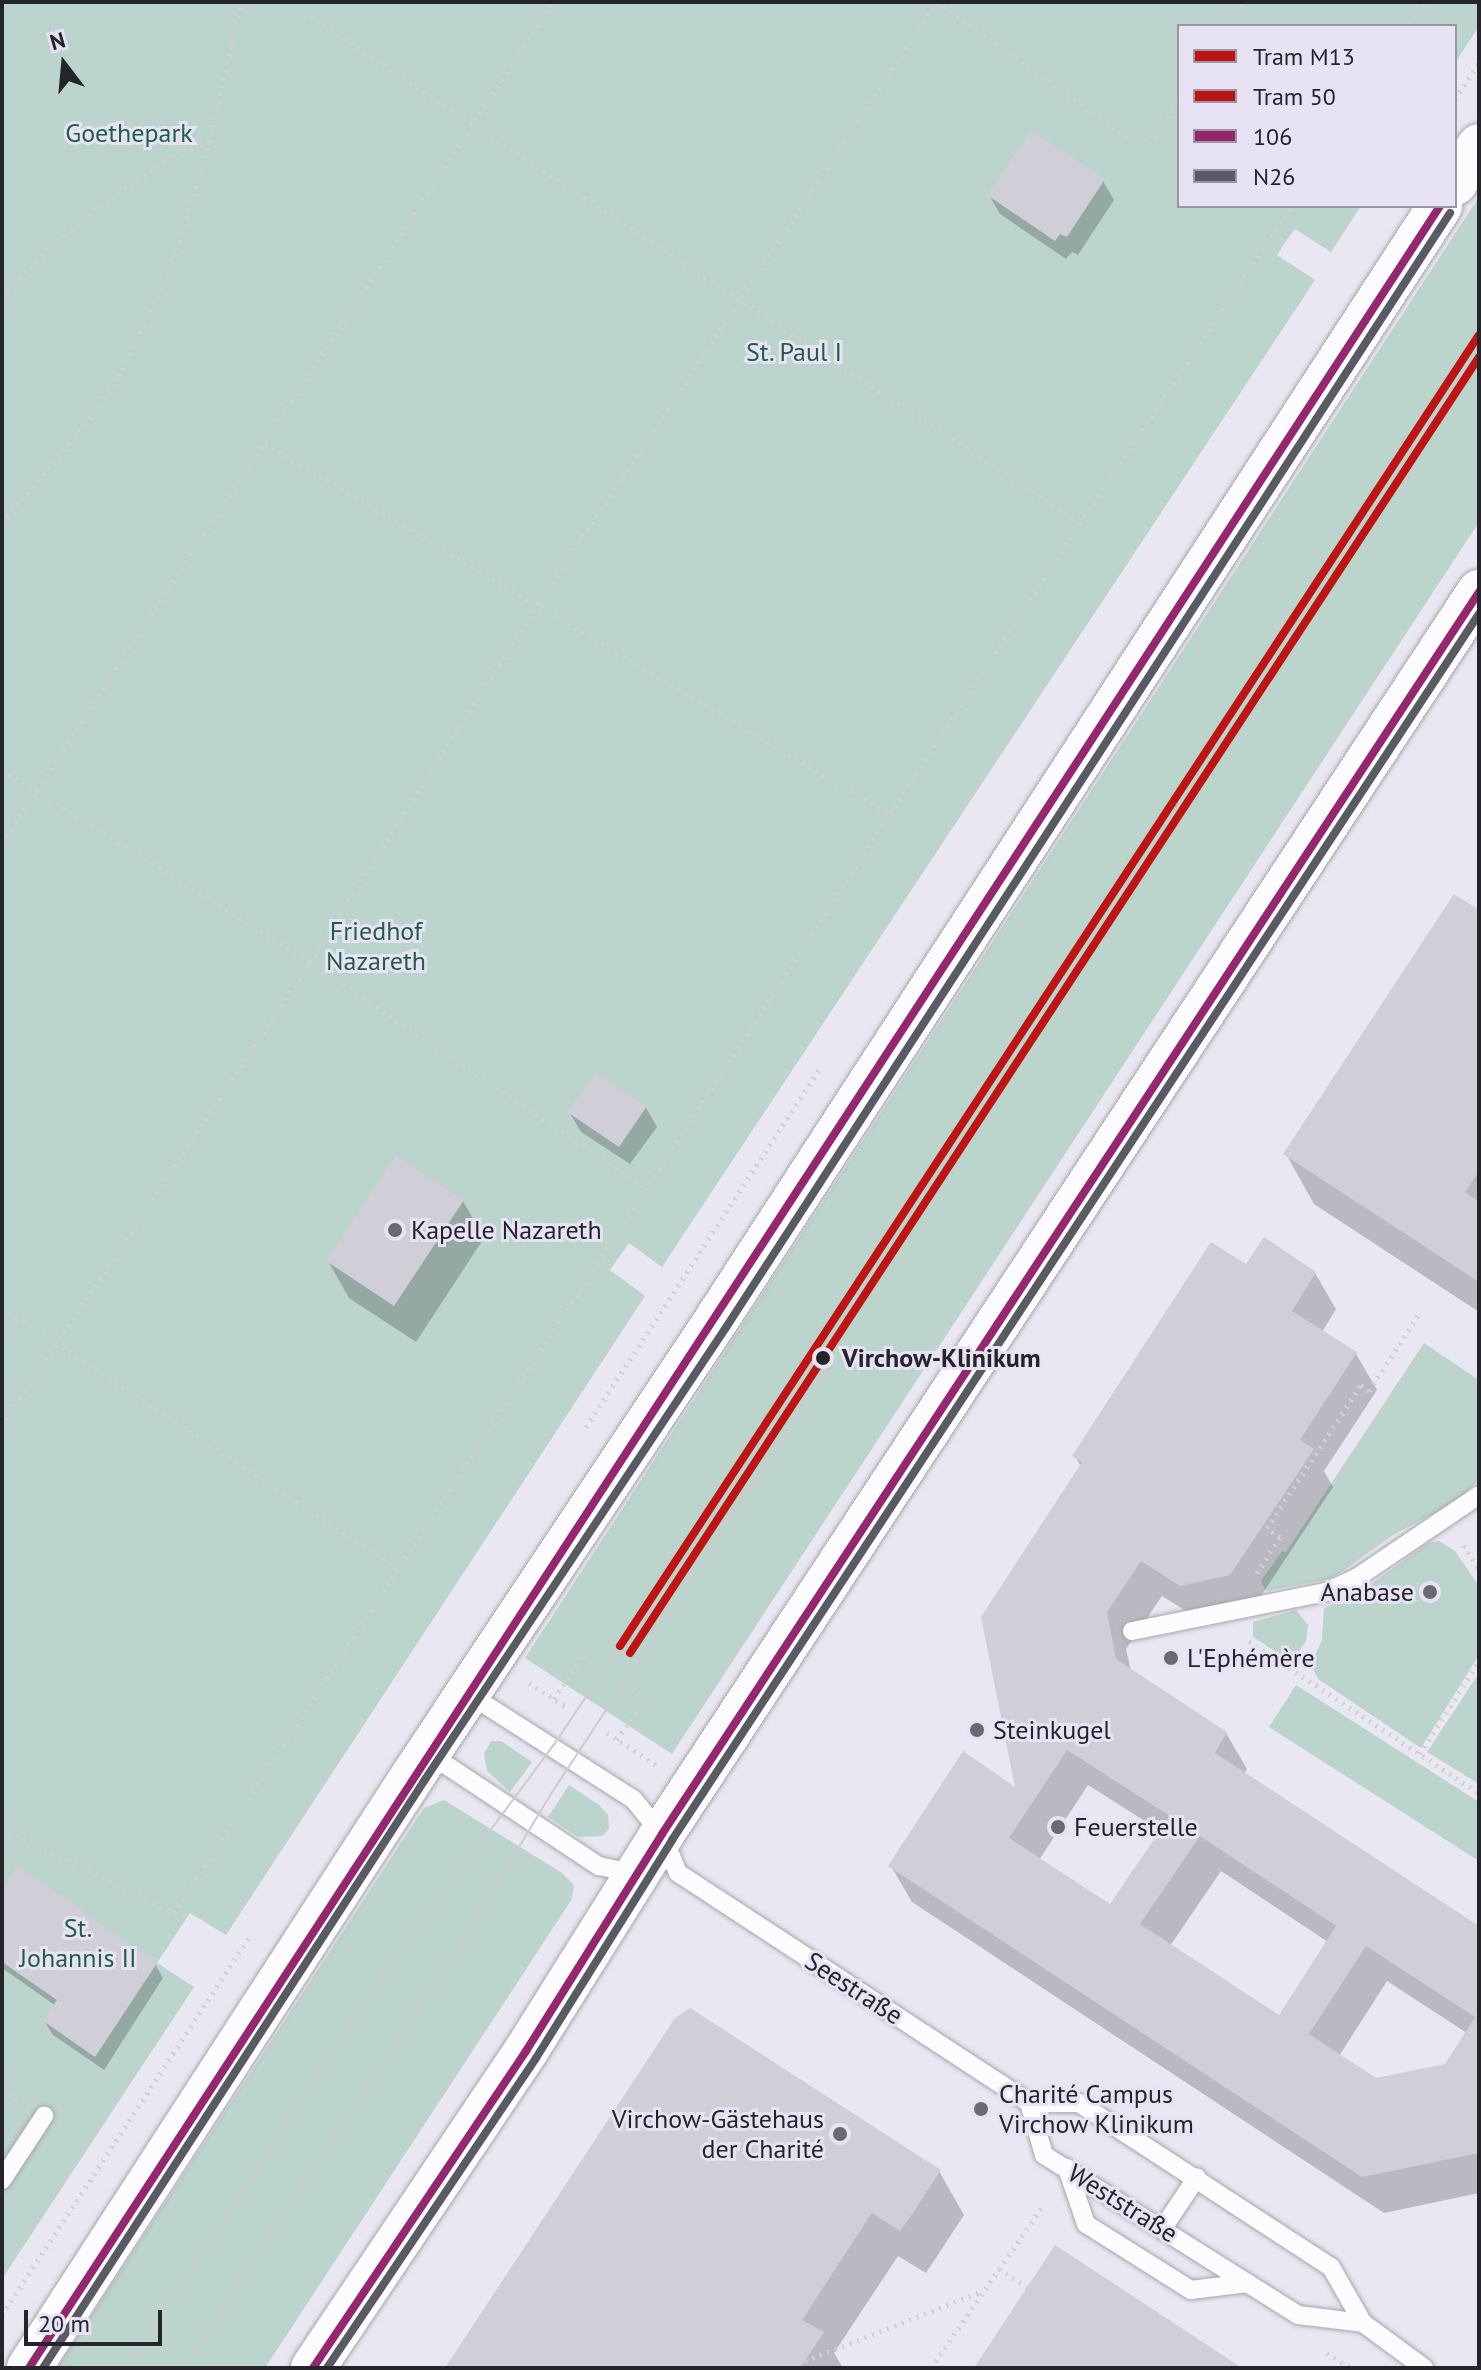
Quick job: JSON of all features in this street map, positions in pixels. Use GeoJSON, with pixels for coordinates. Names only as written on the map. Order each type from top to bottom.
{"type":"FeatureCollection","features":[{"type":"Feature","properties":{"kind":"main road"},"geometry":{"type":"LineString","coordinates":[[1457,180],[1479,146]]}},
{"type":"Feature","properties":{"kind":"main road"},"geometry":{"type":"LineString","coordinates":[[29,2368],[467,1693],[715,1322],[1439,208]]}},
{"type":"Feature","properties":{"kind":"main road"},"geometry":{"type":"LineString","coordinates":[[313,2368],[526,2051],[659,1860],[1479,592]]}},
{"type":"Feature","properties":{"kind":"lane"},"geometry":{"type":"LineString","coordinates":[[1132,1631],[1326,1592],[1358,1577],[1479,1495]]}},
{"type":"Feature","properties":{"kind":"lane","name":"Seestraße"},"geometry":{"type":"LineString","coordinates":[[467,1693],[633,1799],[659,1860],[1029,2103]]}},
{"type":"Feature","properties":{"kind":"lane","name":"Seestraße"},"geometry":{"type":"LineString","coordinates":[[428,1753],[599,1866],[659,1860]]}},
{"type":"Feature","properties":{"kind":"lane","name":"Weststraße"},"geometry":{"type":"LineString","coordinates":[[1363,2323],[1298,2315],[1044,2155],[1029,2103],[1079,2103],[1197,2177],[1331,2267],[1363,2323],[1424,2368]]}},
{"type":"Feature","properties":{"kind":"lane"},"geometry":{"type":"LineString","coordinates":[[2,2180],[44,2116]]}},
{"type":"Feature","properties":{"kind":"lane"},"geometry":{"type":"LineString","coordinates":[[1067,2168],[1086,2224],[1098,2232],[1191,2290],[1248,2283]]}},
{"type":"Feature","properties":{"kind":"lane"},"geometry":{"type":"LineString","coordinates":[[1163,2228],[1197,2177]]}},
{"type":"Feature","properties":{"kind":"path"},"geometry":{"type":"LineString","coordinates":[[2,524],[85,425],[119,376],[170,272],[210,142],[241,2]]}},
{"type":"Feature","properties":{"kind":"path"},"geometry":{"type":"LineString","coordinates":[[2,843],[553,2]]}},
{"type":"Feature","properties":{"kind":"path"},"geometry":{"type":"LineString","coordinates":[[2,1426],[310,962],[539,603],[937,2],[1146,151],[1177,104]]}},
{"type":"Feature","properties":{"kind":"path"},"geometry":{"type":"LineString","coordinates":[[1229,24],[1244,2]]}},
{"type":"Feature","properties":{"kind":"path"},"geometry":{"type":"LineString","coordinates":[[1411,24],[1426,2]]}},
{"type":"Feature","properties":{"kind":"path"},"geometry":{"type":"LineString","coordinates":[[310,17],[1080,523]]}},
{"type":"Feature","properties":{"kind":"path"},"geometry":{"type":"LineString","coordinates":[[1457,96],[1479,63]]}},
{"type":"Feature","properties":{"kind":"path"},"geometry":{"type":"LineString","coordinates":[[2,295],[58,241],[111,198],[184,148],[210,142]]}},
{"type":"Feature","properties":{"kind":"path"},"geometry":{"type":"LineString","coordinates":[[174,1913],[397,1567],[648,1190],[889,814],[1291,208]]}},
{"type":"Feature","properties":{"kind":"path"},"geometry":{"type":"LineString","coordinates":[[265,444],[539,603],[889,814]]}},
{"type":"Feature","properties":{"kind":"path"},"geometry":{"type":"LineString","coordinates":[[2,770],[310,962],[648,1190]]}},
{"type":"Feature","properties":{"kind":"path"},"geometry":{"type":"LineString","coordinates":[[581,1434],[828,1056]]}},
{"type":"Feature","properties":{"kind":"path"},"geometry":{"type":"LineString","coordinates":[[2,1308],[397,1567]]}},
{"type":"Feature","properties":{"kind":"path"},"geometry":{"type":"LineString","coordinates":[[1419,1314],[1369,1391],[1361,1385],[1267,1528],[1280,1537],[1244,1594],[1247,1608],[1233,1631],[1479,1793]]}},
{"type":"Feature","properties":{"kind":"path"},"geometry":{"type":"LineString","coordinates":[[554,1699],[582,1657],[594,1665]]}},
{"type":"Feature","properties":{"kind":"path"},"geometry":{"type":"LineString","coordinates":[[1420,1754],[1479,1661]]}},
{"type":"Feature","properties":{"kind":"path"},"geometry":{"type":"LineString","coordinates":[[528,1683],[568,1708]]}},
{"type":"Feature","properties":{"kind":"path"},"geometry":{"type":"LineString","coordinates":[[617,1740],[645,1699],[633,1690]]}},
{"type":"Feature","properties":{"kind":"path"},"geometry":{"type":"LineString","coordinates":[[607,1733],[663,1769]]}},
{"type":"Feature","properties":{"kind":"path"},"geometry":{"type":"LineString","coordinates":[[2,1828],[187,1919]]}},
{"type":"Feature","properties":{"kind":"path"},"geometry":{"type":"LineString","coordinates":[[2,2315],[256,1926]]}},
{"type":"Feature","properties":{"kind":"path"},"geometry":{"type":"LineString","coordinates":[[931,2368],[1067,2168]]}},
{"type":"Feature","properties":{"kind":"path"},"geometry":{"type":"LineString","coordinates":[[999,2269],[1027,2287]]}},
{"type":"Feature","properties":{"kind":"path"},"geometry":{"type":"LineString","coordinates":[[805,2361],[984,2290]]}},
{"type":"Feature","properties":{"kind":"green space"},"geometry":{"type":"Polygon","coordinates":[[[2,2],[1479,2],[1479,26],[1457,60],[1457,24],[1177,24],[1177,208],[1360,208],[1331,252],[1295,229],[1286,241],[1277,255],[1315,280],[662,1267],[629,1243],[610,1270],[645,1296],[226,1935],[190,1913],[157,1963],[194,1987],[2,2279],[2,2]]]}},
{"type":"Feature","properties":{"kind":"green space"},"geometry":{"type":"Polygon","coordinates":[[[1479,197],[1479,522],[672,1754],[525,1658],[1479,197]]]}},
{"type":"Feature","properties":{"kind":"green space"},"geometry":{"type":"Polygon","coordinates":[[[1424,1343],[1479,1380],[1479,1480],[1457,1501],[1393,1535],[1340,1573],[1325,1580],[1266,1591],[1261,1581],[1282,1551],[1286,1552],[1424,1343]]]}},
{"type":"Feature","properties":{"kind":"green space"},"geometry":{"type":"Polygon","coordinates":[[[1439,1541],[1455,1551],[1479,1586],[1479,1655],[1421,1748],[1318,1679],[1311,1664],[1322,1640],[1324,1608],[1363,1590],[1428,1543],[1439,1541]]]}},
{"type":"Feature","properties":{"kind":"green space"},"geometry":{"type":"Polygon","coordinates":[[[1296,1610],[1308,1625],[1306,1641],[1297,1654],[1284,1657],[1253,1637],[1253,1622],[1296,1610]]]}},
{"type":"Feature","properties":{"kind":"green space"},"geometry":{"type":"Polygon","coordinates":[[[1479,1673],[1479,1784],[1427,1752],[1479,1673]]]}},
{"type":"Feature","properties":{"kind":"green space"},"geometry":{"type":"Polygon","coordinates":[[[1296,1685],[1479,1802],[1479,1861],[1269,1727],[1296,1685]]]}},
{"type":"Feature","properties":{"kind":"green space"},"geometry":{"type":"Polygon","coordinates":[[[491,1741],[501,1741],[532,1762],[510,1792],[487,1771],[484,1754],[491,1741]]]}},
{"type":"Feature","properties":{"kind":"green space"},"geometry":{"type":"Polygon","coordinates":[[[569,1785],[599,1805],[608,1815],[609,1829],[602,1836],[578,1837],[548,1817],[569,1785]]]}},
{"type":"Feature","properties":{"kind":"green space"},"geometry":{"type":"Polygon","coordinates":[[[444,1800],[562,1873],[574,1885],[572,1899],[265,2368],[57,2368],[424,1808],[444,1800]]]}},
{"type":"Feature","properties":{"kind":"building"},"geometry":{"type":"Polygon","coordinates":[[[1031,130],[1105,179],[1067,237],[1060,234],[1055,241],[987,195],[1031,130]]]}},
{"type":"Feature","properties":{"kind":"building"},"geometry":{"type":"Polygon","coordinates":[[[1454,894],[1479,910],[1479,1171],[1465,1192],[1479,1202],[1479,1282],[1283,1154],[1454,894]]]}},
{"type":"Feature","properties":{"kind":"building"},"geometry":{"type":"Polygon","coordinates":[[[595,1073],[647,1106],[619,1147],[567,1112],[595,1073]]]}},
{"type":"Feature","properties":{"kind":"building","name":"Kapelle Nazareth"},"geometry":{"type":"Polygon","coordinates":[[[396,1155],[464,1200],[394,1306],[326,1261],[396,1155]]]}},
{"type":"Feature","properties":{"kind":"building"},"geometry":{"type":"Polygon","coordinates":[[[1264,1237],[1316,1272],[1292,1311],[1357,1352],[1300,1440],[1314,1449],[1230,1575],[1180,1586],[1141,1561],[1107,1612],[1116,1659],[1227,1732],[1215,1753],[1479,1926],[1479,2153],[1362,2177],[888,1866],[963,1751],[1015,1787],[981,1617],[1082,1462],[1072,1456],[1211,1242],[1246,1264],[1264,1237]],[[1067,1750],[1009,1838],[1110,1904],[1170,1816],[1067,1750]],[[1200,1836],[1140,1924],[1279,2015],[1336,1926],[1200,1836]],[[1366,1946],[1309,2034],[1376,2078],[1445,2064],[1475,2017],[1366,1946]]]}},
{"type":"Feature","properties":{"kind":"building"},"geometry":{"type":"Polygon","coordinates":[[[17,1865],[157,1963],[95,2057],[43,2021],[57,2000],[2,1962],[2,1890],[17,1865]]]}},
{"type":"Feature","properties":{"kind":"building"},"geometry":{"type":"Polygon","coordinates":[[[690,2008],[941,2170],[913,2213],[900,2231],[872,2213],[802,2320],[824,2332],[800,2368],[445,2368],[675,2018],[690,2008]]]}},
{"type":"Feature","properties":{"kind":"building"},"geometry":{"type":"Polygon","coordinates":[[[1055,2245],[1136,2298],[1242,2368],[974,2368],[1055,2245]]]}},
{"type":"Feature","properties":{"kind":"tram line","name":"M13"},"geometry":{"type":"LineString","coordinates":[[620,1646],[1479,335]]}},
{"type":"Feature","properties":{"kind":"tram line","name":"50"},"geometry":{"type":"LineString","coordinates":[[630,1653],[1479,357]]}},
{"type":"Feature","properties":{"kind":"tram line"},"geometry":{"type":"LineString","coordinates":[[184,2368],[450,1962],[549,1797],[833,1364]]}},
{"type":"Feature","properties":{"kind":"tram line"},"geometry":{"type":"LineString","coordinates":[[128,2368],[387,1970],[553,1746],[620,1646]]}},
{"type":"Feature","properties":{"kind":"transit line","name":"106"},"geometry":{"type":"LineString","coordinates":[[29,2368],[1439,208]]}},
{"type":"Feature","properties":{"kind":"transit line","name":"N26"},"geometry":{"type":"LineString","coordinates":[[43,2368],[424,1781],[725,1329],[1450,213]]}},
{"type":"Feature","properties":{"kind":"transit line","name":"106"},"geometry":{"type":"LineString","coordinates":[[313,2368],[526,2051],[662,1834],[1479,592]]}},
{"type":"Feature","properties":{"kind":"transit line","name":"N26"},"geometry":{"type":"LineString","coordinates":[[327,2368],[536,2058],[672,1840],[1479,614]]}},
{"type":"Feature","properties":{"kind":"place","name":"Kapelle Nazareth"},"geometry":{"type":"Point","coordinates":[395,1230]}},
{"type":"Feature","properties":{"kind":"place","name":"Virchow-Klinikum"},"geometry":{"type":"Point","coordinates":[823,1358]}},
{"type":"Feature","properties":{"kind":"place","name":"Anabase"},"geometry":{"type":"Point","coordinates":[1430,1592]}},
{"type":"Feature","properties":{"kind":"place","name":"L'Ephémère"},"geometry":{"type":"Point","coordinates":[1171,1658]}},
{"type":"Feature","properties":{"kind":"place","name":"Steinkugel"},"geometry":{"type":"Point","coordinates":[977,1730]}},
{"type":"Feature","properties":{"kind":"place","name":"Feuerstelle"},"geometry":{"type":"Point","coordinates":[1058,1827]}},
{"type":"Feature","properties":{"kind":"place","name":"Charité Campus Virchow Klinikum"},"geometry":{"type":"Point","coordinates":[981,2109]}},
{"type":"Feature","properties":{"kind":"place","name":"Virchow-Gästehaus der Charité"},"geometry":{"type":"Point","coordinates":[840,2134]}},
{"type":"Feature","properties":{"kind":"park label","name":"Goethepark"},"geometry":{"type":"Point","coordinates":[129,133]}},
{"type":"Feature","properties":{"kind":"park label","name":"St. Paul I"},"geometry":{"type":"Point","coordinates":[794,352]}},
{"type":"Feature","properties":{"kind":"park label","name":"Friedhof Nazareth"},"geometry":{"type":"Point","coordinates":[376,946]}},
{"type":"Feature","properties":{"kind":"park label","name":"St. Johannis II"},"geometry":{"type":"Point","coordinates":[78,1943]}}]}
